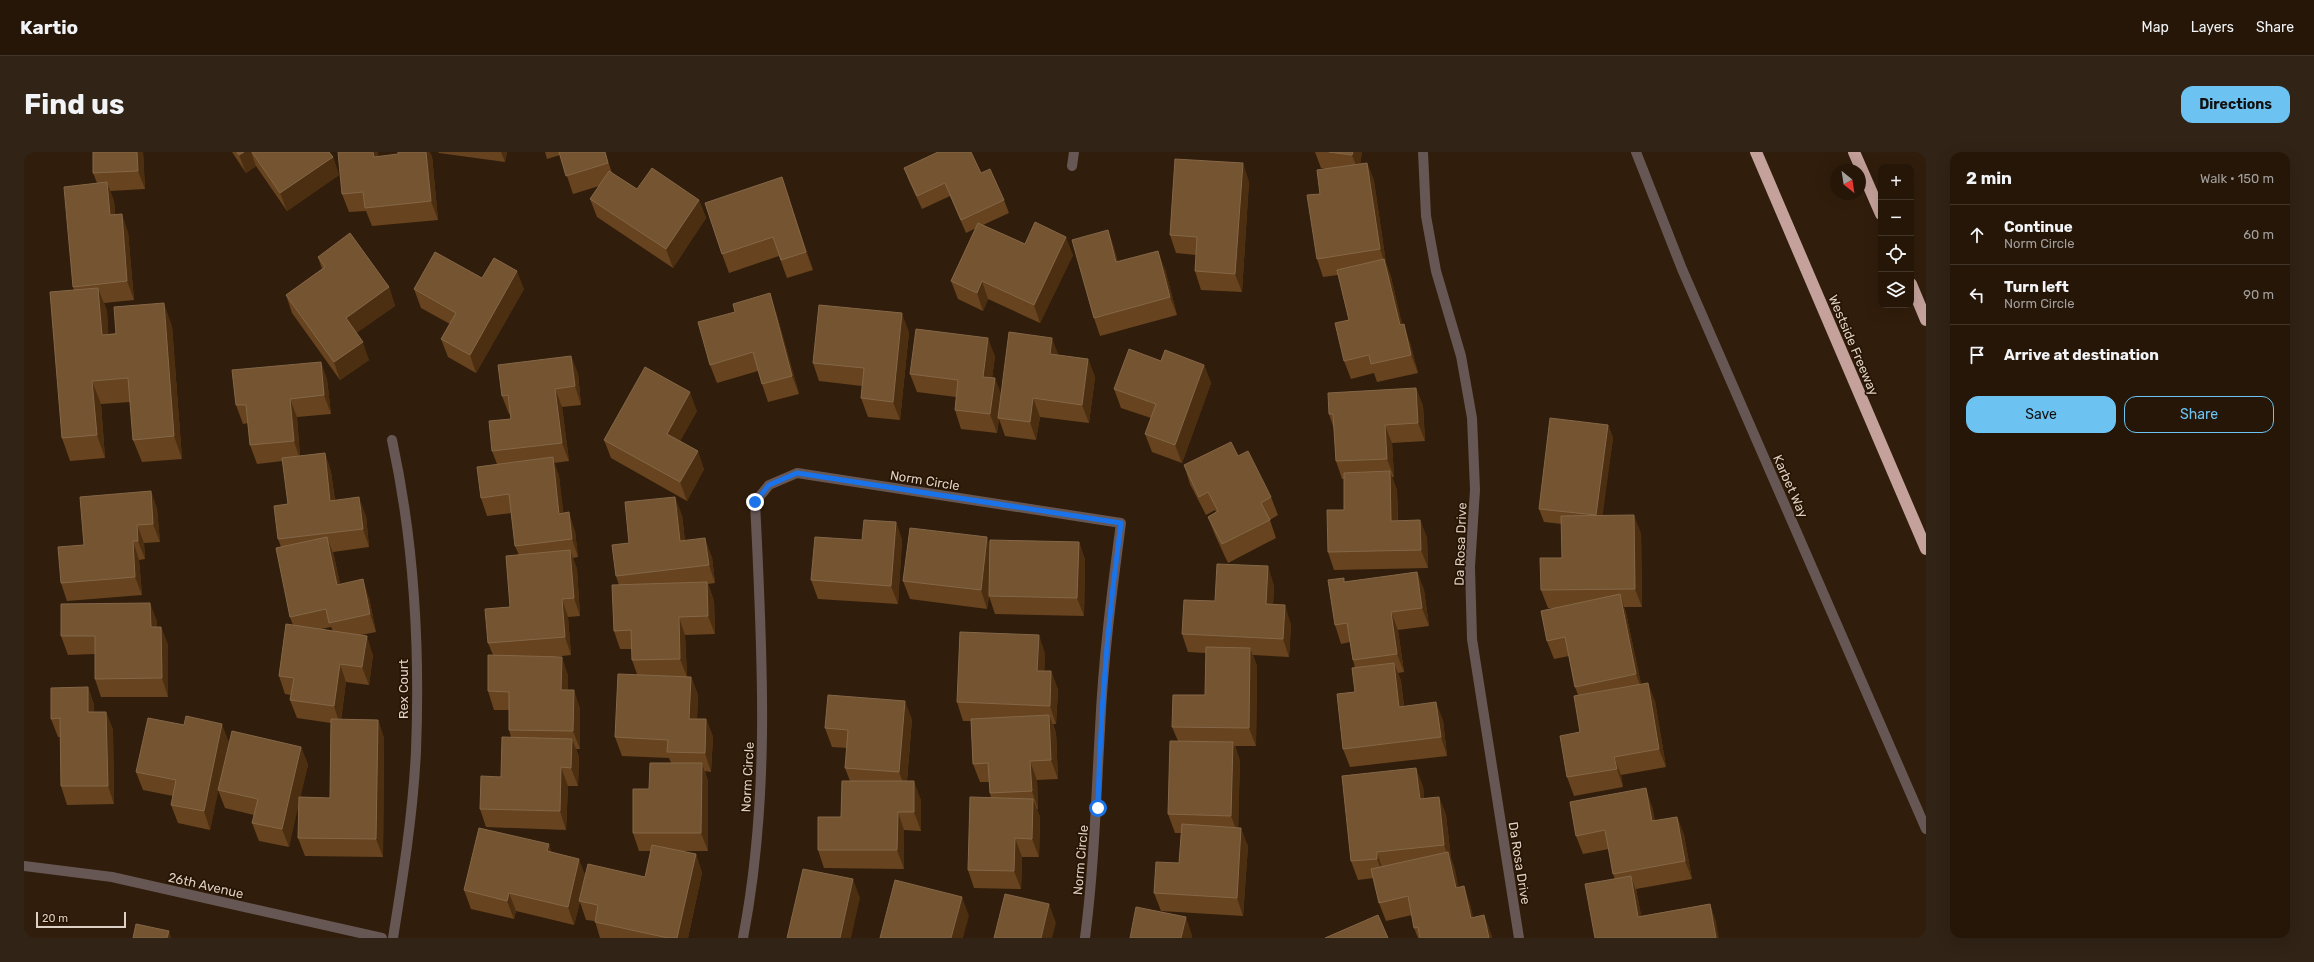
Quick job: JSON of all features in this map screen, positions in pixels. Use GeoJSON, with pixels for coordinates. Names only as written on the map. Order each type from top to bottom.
{"type":"FeatureCollection","features":[{"type":"Feature","properties":{"kind":"highway","name":"Westside Freeway"},"geometry":{"type":"LineString","coordinates":[[1756,152],[1926,549]]}},
{"type":"Feature","properties":{"kind":"highway"},"geometry":{"type":"LineString","coordinates":[[1854,152],[1878,207]]}},
{"type":"Feature","properties":{"kind":"highway"},"geometry":{"type":"LineString","coordinates":[[1914,291],[1926,320]]}},
{"type":"Feature","properties":{"kind":"street"},"geometry":{"type":"LineString","coordinates":[[1072,166],[1074,152]]}},
{"type":"Feature","properties":{"kind":"street","name":"Da Rosa Drive"},"geometry":{"type":"LineString","coordinates":[[1422,152],[1426,216],[1436,271],[1461,356],[1472,418],[1475,490],[1470,567],[1472,639],[1519,938]]}},
{"type":"Feature","properties":{"kind":"street","name":"Karbet Way"},"geometry":{"type":"LineString","coordinates":[[1636,152],[1686,276],[1926,829]]}},
{"type":"Feature","properties":{"kind":"street","name":"Rex Court"},"geometry":{"type":"LineString","coordinates":[[392,440],[398,470],[410,556],[416,644],[416,752],[409,838],[393,938]]}},
{"type":"Feature","properties":{"kind":"street","name":"Norm Circle"},"geometry":{"type":"LineString","coordinates":[[743,938],[757,833],[763,731],[762,630],[755,502],[769,485],[797,473],[1121,523],[1109,611],[1100,728],[1098,808],[1092,884],[1085,938]]}},
{"type":"Feature","properties":{"kind":"street","name":"26th Avenue"},"geometry":{"type":"LineString","coordinates":[[24,866],[112,877],[382,938]]}},
{"type":"Feature","properties":{"kind":"building"},"geometry":{"type":"Polygon","coordinates":[[[93,152],[137,152],[138,171],[93,173],[93,152]]]}},
{"type":"Feature","properties":{"kind":"building"},"geometry":{"type":"Polygon","coordinates":[[[237,152],[244,152],[239,155],[237,152]]]}},
{"type":"Feature","properties":{"kind":"building"},"geometry":{"type":"Polygon","coordinates":[[[252,152],[329,152],[333,157],[280,193],[252,152]]]}},
{"type":"Feature","properties":{"kind":"building"},"geometry":{"type":"Polygon","coordinates":[[[338,152],[373,152],[374,157],[398,154],[398,152],[426,152],[431,201],[365,208],[363,192],[342,194],[338,152]]]}},
{"type":"Feature","properties":{"kind":"building"},"geometry":{"type":"Polygon","coordinates":[[[559,152],[605,152],[608,163],[566,176],[559,152]]]}},
{"type":"Feature","properties":{"kind":"building"},"geometry":{"type":"Polygon","coordinates":[[[938,152],[971,152],[981,173],[990,169],[1004,200],[961,220],[945,183],[917,196],[904,168],[938,152]]]}},
{"type":"Feature","properties":{"kind":"building"},"geometry":{"type":"Polygon","coordinates":[[[1329,152],[1353,152],[1352,155],[1329,152]]]}},
{"type":"Feature","properties":{"kind":"building"},"geometry":{"type":"Polygon","coordinates":[[[1175,159],[1243,163],[1235,274],[1195,271],[1197,237],[1170,235],[1175,159]]]}},
{"type":"Feature","properties":{"kind":"building"},"geometry":{"type":"Polygon","coordinates":[[[1367,163],[1380,249],[1317,259],[1307,195],[1320,194],[1317,170],[1367,163]]]}},
{"type":"Feature","properties":{"kind":"building"},"geometry":{"type":"Polygon","coordinates":[[[652,168],[699,200],[666,249],[590,199],[609,171],[637,189],[652,168]]]}},
{"type":"Feature","properties":{"kind":"building"},"geometry":{"type":"Polygon","coordinates":[[[782,177],[806,252],[781,260],[773,237],[722,254],[705,203],[782,177]]]}},
{"type":"Feature","properties":{"kind":"building"},"geometry":{"type":"Polygon","coordinates":[[[107,182],[110,215],[122,214],[127,281],[73,287],[64,187],[107,182]]]}},
{"type":"Feature","properties":{"kind":"building"},"geometry":{"type":"Polygon","coordinates":[[[1035,222],[1066,237],[1034,305],[982,281],[977,293],[951,281],[978,223],[1025,244],[1035,222]]]}},
{"type":"Feature","properties":{"kind":"building"},"geometry":{"type":"Polygon","coordinates":[[[1108,230],[1116,262],[1158,251],[1170,297],[1094,318],[1072,240],[1108,230]]]}},
{"type":"Feature","properties":{"kind":"building"},"geometry":{"type":"Polygon","coordinates":[[[350,233],[389,287],[346,318],[363,342],[334,362],[286,295],[325,267],[318,257],[350,233]]]}},
{"type":"Feature","properties":{"kind":"building"},"geometry":{"type":"Polygon","coordinates":[[[435,252],[482,278],[494,258],[517,271],[470,355],[441,339],[456,313],[414,289],[435,252]]]}},
{"type":"Feature","properties":{"kind":"building"},"geometry":{"type":"Polygon","coordinates":[[[1384,259],[1400,325],[1404,324],[1411,355],[1371,364],[1369,355],[1344,361],[1335,323],[1349,320],[1337,270],[1384,259]]]}},
{"type":"Feature","properties":{"kind":"building"},"geometry":{"type":"Polygon","coordinates":[[[98,288],[102,335],[116,334],[114,307],[164,303],[174,436],[133,440],[128,378],[92,381],[97,435],[62,438],[50,292],[98,288]]]}},
{"type":"Feature","properties":{"kind":"building"},"geometry":{"type":"Polygon","coordinates":[[[770,293],[792,376],[762,384],[753,352],[710,365],[698,322],[735,312],[733,304],[770,293]]]}},
{"type":"Feature","properties":{"kind":"building"},"geometry":{"type":"Polygon","coordinates":[[[819,305],[902,313],[893,402],[861,398],[864,368],[813,363],[819,305]]]}},
{"type":"Feature","properties":{"kind":"building"},"geometry":{"type":"Polygon","coordinates":[[[916,329],[988,338],[983,377],[995,378],[990,414],[955,410],[958,380],[910,374],[916,329]]]}},
{"type":"Feature","properties":{"kind":"building"},"geometry":{"type":"Polygon","coordinates":[[[1009,332],[1052,338],[1050,354],[1088,359],[1082,405],[1033,398],[1030,422],[998,418],[1009,332]]]}},
{"type":"Feature","properties":{"kind":"building"},"geometry":{"type":"Polygon","coordinates":[[[1129,349],[1161,361],[1165,350],[1204,365],[1175,445],[1145,434],[1156,404],[1114,389],[1129,349]]]}},
{"type":"Feature","properties":{"kind":"building"},"geometry":{"type":"Polygon","coordinates":[[[571,356],[575,386],[555,389],[562,443],[492,451],[489,421],[511,419],[508,395],[502,396],[498,365],[571,356]]]}},
{"type":"Feature","properties":{"kind":"building"},"geometry":{"type":"Polygon","coordinates":[[[321,362],[324,395],[290,399],[294,441],[250,445],[246,405],[236,405],[232,370],[321,362]]]}},
{"type":"Feature","properties":{"kind":"building"},"geometry":{"type":"Polygon","coordinates":[[[645,367],[690,392],[667,434],[698,451],[680,482],[604,440],[645,367]]]}},
{"type":"Feature","properties":{"kind":"building"},"geometry":{"type":"Polygon","coordinates":[[[1416,388],[1418,423],[1385,425],[1387,459],[1336,461],[1333,414],[1329,414],[1328,393],[1416,388]]]}},
{"type":"Feature","properties":{"kind":"building"},"geometry":{"type":"Polygon","coordinates":[[[1550,418],[1608,425],[1596,515],[1539,509],[1550,418]]]}},
{"type":"Feature","properties":{"kind":"building"},"geometry":{"type":"Polygon","coordinates":[[[1231,442],[1238,456],[1248,451],[1271,497],[1261,503],[1270,520],[1222,544],[1208,517],[1218,511],[1208,492],[1199,497],[1184,465],[1231,442]]]}},
{"type":"Feature","properties":{"kind":"building"},"geometry":{"type":"Polygon","coordinates":[[[325,453],[330,501],[359,497],[363,529],[278,539],[274,506],[288,504],[282,458],[325,453]]]}},
{"type":"Feature","properties":{"kind":"building"},"geometry":{"type":"Polygon","coordinates":[[[553,457],[559,514],[569,512],[572,539],[515,546],[509,494],[481,498],[477,467],[553,457]]]}},
{"type":"Feature","properties":{"kind":"building"},"geometry":{"type":"Polygon","coordinates":[[[1390,471],[1391,521],[1420,520],[1421,550],[1328,552],[1327,510],[1344,510],[1344,473],[1390,471]]]}},
{"type":"Feature","properties":{"kind":"building"},"geometry":{"type":"Polygon","coordinates":[[[151,491],[153,524],[137,525],[138,541],[133,541],[135,577],[61,583],[58,547],[84,545],[80,497],[151,491]]]}},
{"type":"Feature","properties":{"kind":"building"},"geometry":{"type":"Polygon","coordinates":[[[675,497],[680,541],[705,538],[709,565],[616,576],[612,545],[629,543],[625,502],[675,497]]]}},
{"type":"Feature","properties":{"kind":"building"},"geometry":{"type":"Polygon","coordinates":[[[1634,515],[1635,589],[1541,590],[1540,558],[1562,558],[1561,516],[1634,515]]]}},
{"type":"Feature","properties":{"kind":"building"},"geometry":{"type":"Polygon","coordinates":[[[864,520],[896,522],[891,586],[811,580],[815,537],[862,540],[864,520]]]}},
{"type":"Feature","properties":{"kind":"building"},"geometry":{"type":"Polygon","coordinates":[[[910,528],[987,537],[981,590],[903,581],[910,528]]]}},
{"type":"Feature","properties":{"kind":"building"},"geometry":{"type":"Polygon","coordinates":[[[327,537],[337,585],[363,579],[370,614],[329,623],[326,609],[290,617],[276,548],[327,537]]]}},
{"type":"Feature","properties":{"kind":"building"},"geometry":{"type":"Polygon","coordinates":[[[990,540],[1079,542],[1077,598],[989,596],[990,540]]]}},
{"type":"Feature","properties":{"kind":"building"},"geometry":{"type":"Polygon","coordinates":[[[570,550],[574,598],[562,599],[565,637],[488,643],[485,609],[510,607],[506,556],[570,550]]]}},
{"type":"Feature","properties":{"kind":"building"},"geometry":{"type":"Polygon","coordinates":[[[1217,564],[1268,566],[1266,604],[1285,605],[1283,639],[1182,634],[1184,600],[1215,601],[1217,564]]]}},
{"type":"Feature","properties":{"kind":"building"},"geometry":{"type":"Polygon","coordinates":[[[1417,572],[1422,608],[1391,612],[1397,654],[1353,660],[1347,623],[1335,625],[1328,580],[1344,578],[1344,582],[1417,572]]]}},
{"type":"Feature","properties":{"kind":"building"},"geometry":{"type":"Polygon","coordinates":[[[707,582],[708,616],[679,617],[680,659],[632,660],[631,630],[614,631],[612,585],[707,582]]]}},
{"type":"Feature","properties":{"kind":"building"},"geometry":{"type":"Polygon","coordinates":[[[1620,594],[1636,674],[1575,687],[1565,637],[1547,641],[1541,611],[1620,594]]]}},
{"type":"Feature","properties":{"kind":"building"},"geometry":{"type":"Polygon","coordinates":[[[150,603],[151,627],[161,627],[162,678],[95,679],[95,636],[61,636],[61,604],[150,603]]]}},
{"type":"Feature","properties":{"kind":"building"},"geometry":{"type":"Polygon","coordinates":[[[286,624],[367,636],[362,667],[340,664],[334,706],[290,700],[294,678],[279,676],[286,624]]]}},
{"type":"Feature","properties":{"kind":"building"},"geometry":{"type":"Polygon","coordinates":[[[960,632],[1039,635],[1037,671],[1051,671],[1050,706],[957,702],[960,632]]]}},
{"type":"Feature","properties":{"kind":"building"},"geometry":{"type":"Polygon","coordinates":[[[1206,647],[1250,648],[1249,728],[1172,727],[1173,695],[1205,695],[1206,647]]]}},
{"type":"Feature","properties":{"kind":"building"},"geometry":{"type":"Polygon","coordinates":[[[488,655],[562,657],[561,690],[574,690],[573,731],[509,730],[509,692],[488,691],[488,655]]]}},
{"type":"Feature","properties":{"kind":"building"},"geometry":{"type":"Polygon","coordinates":[[[1394,663],[1399,707],[1436,702],[1441,737],[1343,749],[1337,694],[1355,692],[1352,668],[1394,663]]]}},
{"type":"Feature","properties":{"kind":"building"},"geometry":{"type":"Polygon","coordinates":[[[618,674],[691,677],[689,719],[706,719],[705,753],[667,752],[668,740],[615,737],[618,674]]]}},
{"type":"Feature","properties":{"kind":"building"},"geometry":{"type":"Polygon","coordinates":[[[1648,683],[1659,749],[1614,757],[1617,769],[1567,777],[1560,736],[1580,732],[1574,696],[1648,683]]]}},
{"type":"Feature","properties":{"kind":"building"},"geometry":{"type":"Polygon","coordinates":[[[88,687],[88,712],[106,712],[108,786],[61,786],[60,718],[51,719],[51,688],[88,687]]]}},
{"type":"Feature","properties":{"kind":"building"},"geometry":{"type":"Polygon","coordinates":[[[828,695],[905,701],[899,772],[845,768],[848,730],[825,728],[828,695]]]}},
{"type":"Feature","properties":{"kind":"building"},"geometry":{"type":"Polygon","coordinates":[[[1049,715],[1051,760],[1030,761],[1032,791],[990,793],[988,763],[973,764],[971,719],[1049,715]]]}},
{"type":"Feature","properties":{"kind":"building"},"geometry":{"type":"Polygon","coordinates":[[[186,716],[222,724],[204,811],[171,805],[176,780],[136,772],[148,718],[184,725],[186,716]]]}},
{"type":"Feature","properties":{"kind":"building"},"geometry":{"type":"Polygon","coordinates":[[[331,719],[378,720],[376,839],[298,838],[299,797],[330,798],[331,719]]]}},
{"type":"Feature","properties":{"kind":"building"},"geometry":{"type":"Polygon","coordinates":[[[232,731],[301,747],[282,829],[252,823],[258,799],[218,790],[232,731]]]}},
{"type":"Feature","properties":{"kind":"building"},"geometry":{"type":"Polygon","coordinates":[[[502,737],[572,739],[571,768],[561,767],[560,811],[480,809],[481,776],[501,777],[502,737]]]}},
{"type":"Feature","properties":{"kind":"building"},"geometry":{"type":"Polygon","coordinates":[[[1170,741],[1233,742],[1231,816],[1168,814],[1170,741]]]}},
{"type":"Feature","properties":{"kind":"building"},"geometry":{"type":"Polygon","coordinates":[[[650,763],[702,763],[701,833],[633,833],[633,789],[649,789],[650,763]]]}},
{"type":"Feature","properties":{"kind":"building"},"geometry":{"type":"Polygon","coordinates":[[[1416,768],[1420,799],[1439,797],[1444,845],[1377,852],[1377,859],[1351,861],[1342,776],[1416,768]]]}},
{"type":"Feature","properties":{"kind":"building"},"geometry":{"type":"Polygon","coordinates":[[[842,781],[914,781],[914,812],[898,812],[897,850],[818,850],[818,817],[841,817],[842,781]]]}},
{"type":"Feature","properties":{"kind":"building"},"geometry":{"type":"Polygon","coordinates":[[[1646,788],[1652,821],[1677,817],[1685,861],[1613,874],[1605,830],[1576,836],[1570,802],[1646,788]]]}},
{"type":"Feature","properties":{"kind":"building"},"geometry":{"type":"Polygon","coordinates":[[[970,797],[1033,799],[1032,839],[1015,838],[1014,871],[968,870],[970,797]]]}},
{"type":"Feature","properties":{"kind":"building"},"geometry":{"type":"Polygon","coordinates":[[[1182,824],[1241,828],[1237,898],[1154,893],[1156,862],[1179,863],[1182,824]]]}},
{"type":"Feature","properties":{"kind":"building"},"geometry":{"type":"Polygon","coordinates":[[[479,828],[549,844],[547,851],[579,859],[568,907],[509,893],[507,901],[464,890],[479,828]]]}},
{"type":"Feature","properties":{"kind":"building"},"geometry":{"type":"Polygon","coordinates":[[[652,845],[696,854],[677,938],[668,938],[595,922],[598,905],[579,901],[588,864],[645,877],[652,845]]]}},
{"type":"Feature","properties":{"kind":"building"},"geometry":{"type":"Polygon","coordinates":[[[1448,852],[1456,888],[1464,886],[1471,918],[1484,915],[1489,938],[1420,938],[1418,927],[1414,928],[1408,896],[1379,903],[1371,869],[1448,852]]]}},
{"type":"Feature","properties":{"kind":"building"},"geometry":{"type":"Polygon","coordinates":[[[803,869],[853,879],[840,938],[787,938],[803,869]]]}},
{"type":"Feature","properties":{"kind":"building"},"geometry":{"type":"Polygon","coordinates":[[[1631,876],[1638,917],[1710,904],[1716,938],[1595,938],[1585,884],[1631,876]]]}},
{"type":"Feature","properties":{"kind":"building"},"geometry":{"type":"Polygon","coordinates":[[[895,880],[962,897],[951,938],[880,938],[895,880]]]}},
{"type":"Feature","properties":{"kind":"building"},"geometry":{"type":"Polygon","coordinates":[[[1005,894],[1049,904],[1041,938],[994,938],[1005,894]]]}},
{"type":"Feature","properties":{"kind":"building"},"geometry":{"type":"Polygon","coordinates":[[[1136,907],[1186,917],[1181,938],[1130,938],[1136,907]]]}},
{"type":"Feature","properties":{"kind":"building"},"geometry":{"type":"Polygon","coordinates":[[[1378,915],[1388,938],[1325,938],[1378,915]]]}},
{"type":"Feature","properties":{"kind":"building"},"geometry":{"type":"Polygon","coordinates":[[[136,924],[169,931],[167,938],[133,938],[136,924]]]}},
{"type":"Feature","properties":{"kind":"route"},"geometry":{"type":"LineString","coordinates":[[755,502],[769,485],[797,473],[1121,523],[1109,611],[1100,728],[1098,808]]}}]}
